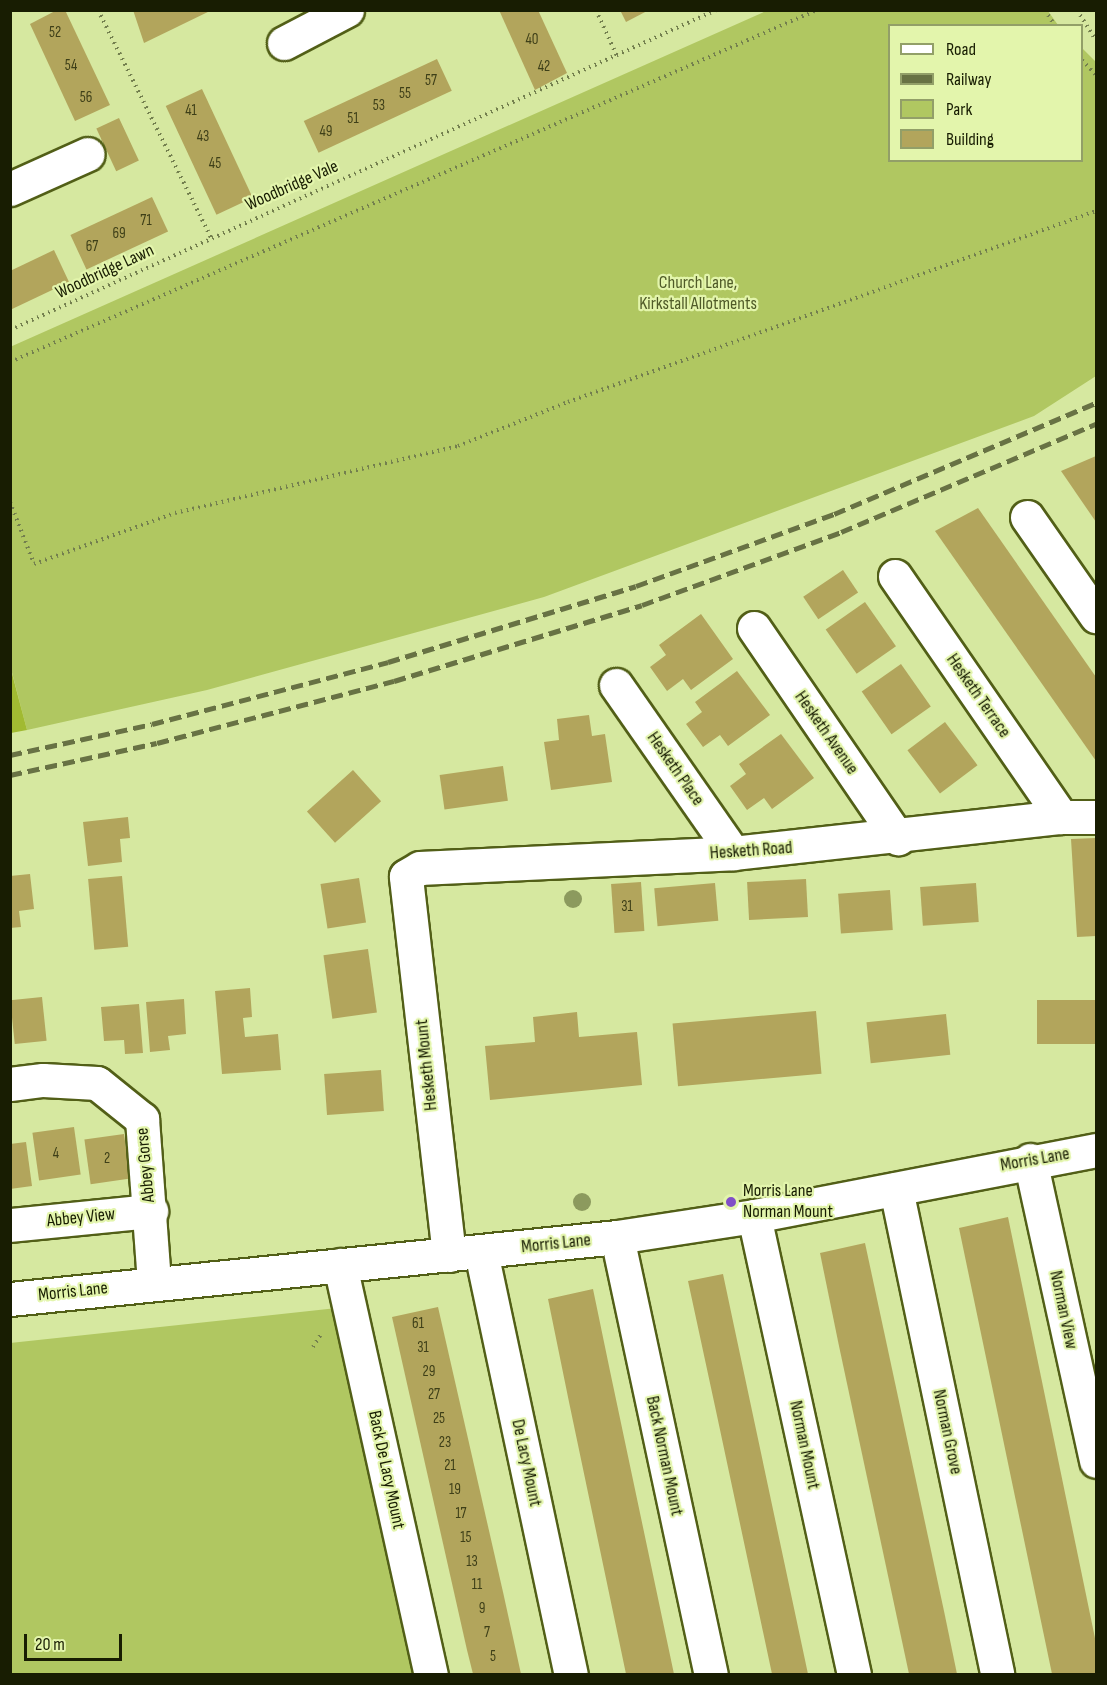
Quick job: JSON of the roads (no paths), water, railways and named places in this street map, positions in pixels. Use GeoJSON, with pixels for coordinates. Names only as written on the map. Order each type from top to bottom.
{"type":"FeatureCollection","features":[{"type":"Feature","properties":{"kind":"street"},"geometry":{"type":"LineString","coordinates":[[284,43],[347,10]]}},
{"type":"Feature","properties":{"kind":"street"},"geometry":{"type":"LineString","coordinates":[[10,189],[88,154]]}},
{"type":"Feature","properties":{"kind":"street"},"geometry":{"type":"LineString","coordinates":[[1027,517],[1096,616]]}},
{"type":"Feature","properties":{"kind":"street","name":"Hesketh Terrace"},"geometry":{"type":"LineString","coordinates":[[895,576],[1061,817]]}},
{"type":"Feature","properties":{"kind":"street","name":"Hesketh Avenue"},"geometry":{"type":"LineString","coordinates":[[754,628],[898,838]]}},
{"type":"Feature","properties":{"kind":"street","name":"Hesketh Place"},"geometry":{"type":"LineString","coordinates":[[616,685],[733,853]]}},
{"type":"Feature","properties":{"kind":"street","name":"Hesketh Road"},"geometry":{"type":"LineString","coordinates":[[406,876],[420,868],[733,853],[898,838],[1061,817],[1096,817]]}},
{"type":"Feature","properties":{"kind":"street","name":"Hesketh Mount"},"geometry":{"type":"LineString","coordinates":[[406,876],[449,1255]]}},
{"type":"Feature","properties":{"kind":"street","name":"Abbey Gorse"},"geometry":{"type":"LineString","coordinates":[[10,1084],[43,1080],[97,1083],[142,1119],[154,1284]]}},
{"type":"Feature","properties":{"kind":"street","name":"Morris Lane"},"geometry":{"type":"LineString","coordinates":[[10,1299],[616,1237],[754,1216],[1030,1160],[1096,1150]]}},
{"type":"Feature","properties":{"kind":"street","name":"Norman View"},"geometry":{"type":"LineString","coordinates":[[1030,1160],[1096,1461]]}},
{"type":"Feature","properties":{"kind":"street","name":"Norman Grove"},"geometry":{"type":"LineString","coordinates":[[896,1189],[997,1674]]}},
{"type":"Feature","properties":{"kind":"street","name":"Abbey View"},"geometry":{"type":"LineString","coordinates":[[10,1225],[150,1210]]}},
{"type":"Feature","properties":{"kind":"street","name":"Norman Mount"},"geometry":{"type":"LineString","coordinates":[[754,1216],[854,1674]]}},
{"type":"Feature","properties":{"kind":"street","name":"Back Norman Mount"},"geometry":{"type":"LineString","coordinates":[[616,1237],[711,1674]]}},
{"type":"Feature","properties":{"kind":"street","name":"De Lacy Mount"},"geometry":{"type":"LineString","coordinates":[[481,1252],[571,1674]]}},
{"type":"Feature","properties":{"kind":"street","name":"Back De Lacy Mount"},"geometry":{"type":"LineString","coordinates":[[340,1265],[431,1674]]}},
{"type":"Feature","properties":{"kind":"railway"},"geometry":{"type":"LineString","coordinates":[[10,755],[152,724],[388,662],[636,586],[834,514],[1096,403]]}},
{"type":"Feature","properties":{"kind":"railway"},"geometry":{"type":"LineString","coordinates":[[10,775],[157,743],[394,681],[642,605],[841,532],[1096,424]]}},
{"type":"Feature","properties":{"kind":"place","name":"Morris Lane Norman Mount"},"geometry":{"type":"Point","coordinates":[731,1202]}},
{"type":"Feature","properties":{"kind":"park label","name":"Church Lane, Kirkstall Allotments"},"geometry":{"type":"Point","coordinates":[698,294]}}]}
